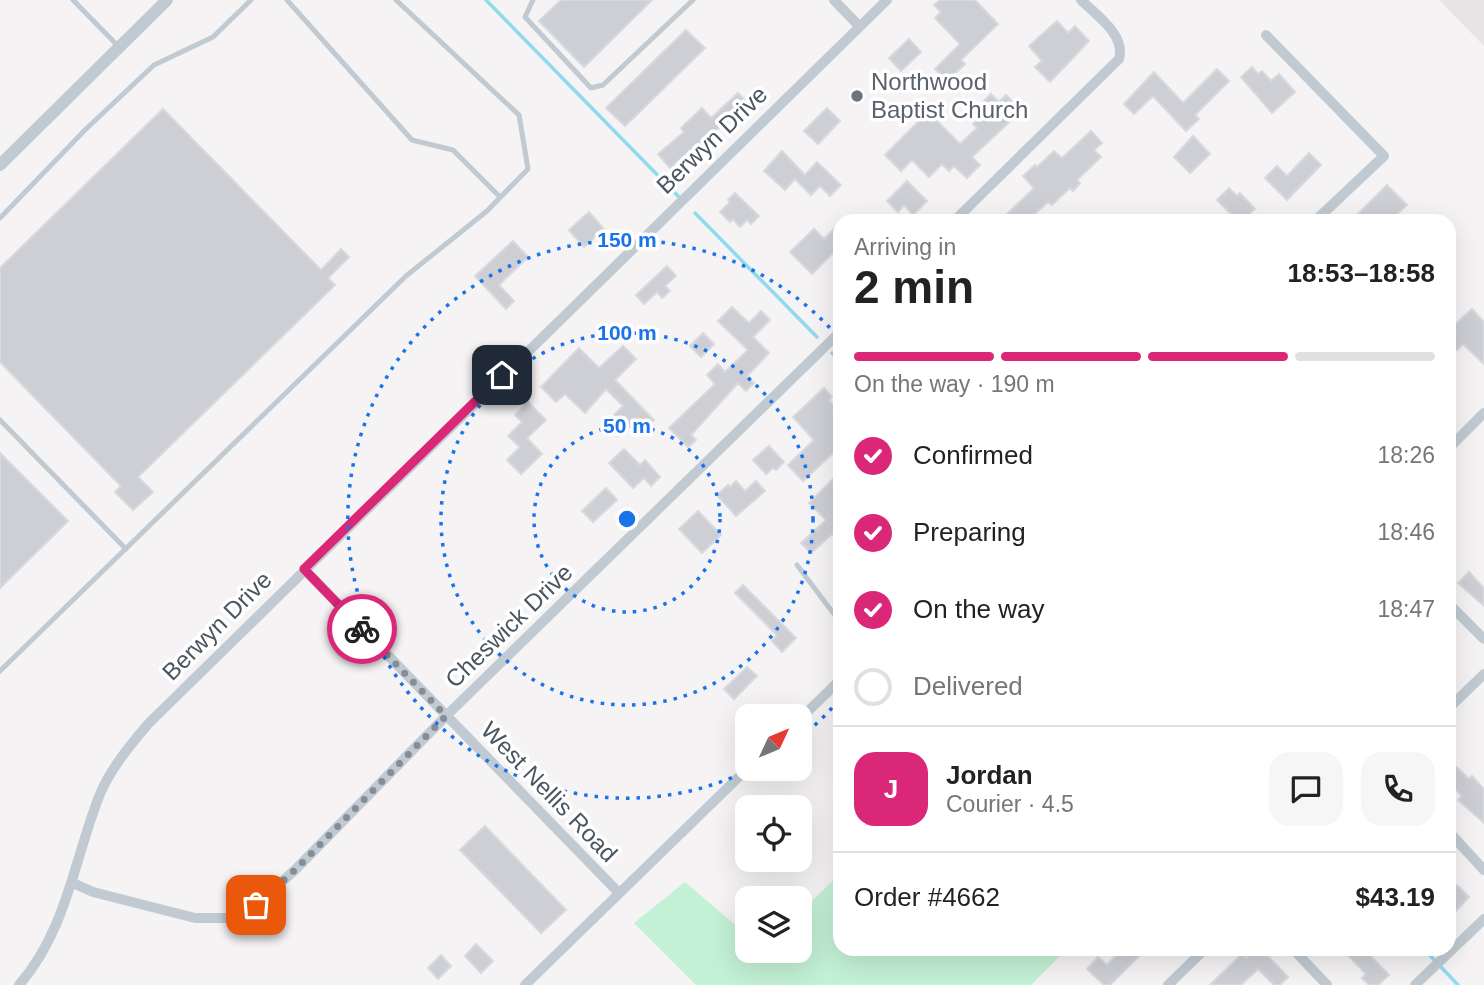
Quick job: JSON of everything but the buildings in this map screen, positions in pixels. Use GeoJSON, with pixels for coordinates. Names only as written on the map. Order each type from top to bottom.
{"type":"FeatureCollection","features":[{"type":"Feature","properties":{"kind":"street"},"geometry":{"type":"LineString","coordinates":[[0,165],[167,0]]}},
{"type":"Feature","properties":{"kind":"street"},"geometry":{"type":"LineString","coordinates":[[834,0],[859,26]]}},
{"type":"Feature","properties":{"kind":"street","name":"Berwyn Drive"},"geometry":{"type":"LineString","coordinates":[[19,985],[42,954],[55,930],[73,883],[101,791],[132,743],[149,723],[887,0]]}},
{"type":"Feature","properties":{"kind":"street"},"geometry":{"type":"LineString","coordinates":[[961,214],[1119,59],[1121,49],[1118,39],[1081,0]]}},
{"type":"Feature","properties":{"kind":"street"},"geometry":{"type":"LineString","coordinates":[[1266,35],[1384,156],[1323,214]]}},
{"type":"Feature","properties":{"kind":"street","name":"Cheswick Drive"},"geometry":{"type":"LineString","coordinates":[[73,883],[93,892],[195,918],[229,918],[263,900],[446,716],[833,339]]}},
{"type":"Feature","properties":{"kind":"street"},"geometry":{"type":"LineString","coordinates":[[1456,441],[1484,413]]}},
{"type":"Feature","properties":{"kind":"street","name":"West Nellis Road"},"geometry":{"type":"LineString","coordinates":[[304,569],[619,893]]}},
{"type":"Feature","properties":{"kind":"street"},"geometry":{"type":"LineString","coordinates":[[1456,611],[1484,639]]}},
{"type":"Feature","properties":{"kind":"street"},"geometry":{"type":"LineString","coordinates":[[1456,701],[1484,674]]}},
{"type":"Feature","properties":{"kind":"street"},"geometry":{"type":"LineString","coordinates":[[812,707],[833,687]]}},
{"type":"Feature","properties":{"kind":"street"},"geometry":{"type":"LineString","coordinates":[[525,985],[735,781]]}},
{"type":"Feature","properties":{"kind":"street"},"geometry":{"type":"LineString","coordinates":[[1456,840],[1484,870]]}},
{"type":"Feature","properties":{"kind":"street"},"geometry":{"type":"LineString","coordinates":[[1456,946],[1484,919]]}},
{"type":"Feature","properties":{"kind":"street"},"geometry":{"type":"LineString","coordinates":[[1168,985],[1198,956]]}},
{"type":"Feature","properties":{"kind":"street"},"geometry":{"type":"LineString","coordinates":[[1300,956],[1327,985]]}},
{"type":"Feature","properties":{"kind":"street"},"geometry":{"type":"LineString","coordinates":[[1415,985],[1445,956]]}},
{"type":"Feature","properties":{"kind":"lane"},"geometry":{"type":"LineString","coordinates":[[73,0],[119,47]]}},
{"type":"Feature","properties":{"kind":"lane"},"geometry":{"type":"LineString","coordinates":[[0,218],[85,130],[154,65],[213,37],[251,0]]}},
{"type":"Feature","properties":{"kind":"lane"},"geometry":{"type":"LineString","coordinates":[[0,671],[406,276],[487,211],[528,169],[519,115],[396,0]]}},
{"type":"Feature","properties":{"kind":"lane"},"geometry":{"type":"LineString","coordinates":[[533,0],[525,17],[591,88],[603,85],[693,0]]}},
{"type":"Feature","properties":{"kind":"lane"},"geometry":{"type":"LineString","coordinates":[[292,2],[412,140],[453,150],[500,197]]}},
{"type":"Feature","properties":{"kind":"lane"},"geometry":{"type":"LineString","coordinates":[[0,420],[126,549]]}},
{"type":"Feature","properties":{"kind":"lane"},"geometry":{"type":"LineString","coordinates":[[797,565],[833,613]]}},
{"type":"Feature","properties":{"kind":"shaded area"},"geometry":{"type":"Polygon","coordinates":[[[1439,0],[1484,0],[1484,46],[1439,0]]]}},
{"type":"Feature","properties":{"kind":"green space"},"geometry":{"type":"Polygon","coordinates":[[[833,881],[833,956],[1060,956],[1031,985],[696,985],[634,923],[685,882],[735,925],[735,963],[812,963],[812,901],[833,881]]]}},
{"type":"Feature","properties":{"kind":"waterway"},"geometry":{"type":"LineString","coordinates":[[486,0],[678,196]]}},
{"type":"Feature","properties":{"kind":"waterway"},"geometry":{"type":"LineString","coordinates":[[695,213],[817,337]]}},
{"type":"Feature","properties":{"kind":"waterway"},"geometry":{"type":"LineString","coordinates":[[1431,956],[1458,985]]}},
{"type":"Feature","properties":{"kind":"way so far"},"geometry":{"type":"LineString","coordinates":[[256,905],[296,869],[446,716],[362,629]]}},
{"type":"Feature","properties":{"kind":"place","name":"Northwood Baptist Church"},"geometry":{"type":"Point","coordinates":[857,96]}},
{"type":"Feature","properties":{"kind":"route"},"geometry":{"type":"LineString","coordinates":[[362,629],[304,569],[502,375]]}}]}
